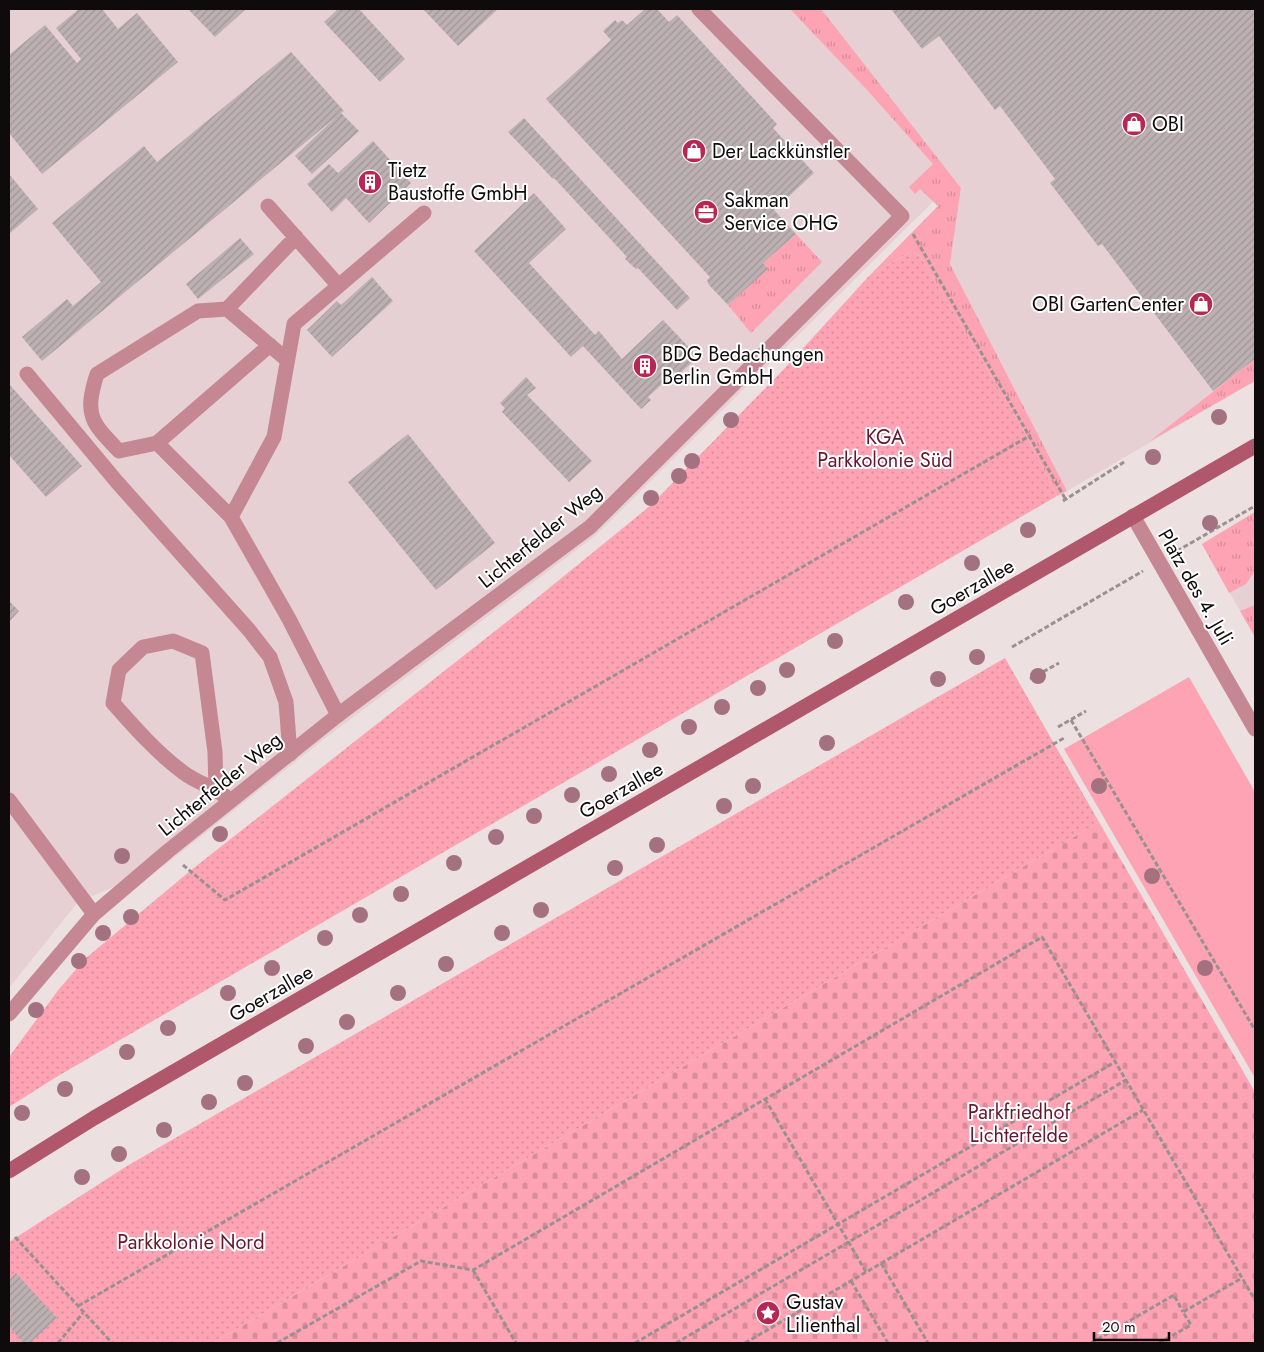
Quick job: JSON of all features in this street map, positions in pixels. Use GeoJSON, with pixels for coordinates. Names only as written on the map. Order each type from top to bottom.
{"type":"FeatureCollection","features":[{"type":"Feature","properties":{"kind":"main road","name":"Goerzallee"},"geometry":{"type":"LineString","coordinates":[[9,1171],[103,1113],[1255,446]]}},
{"type":"Feature","properties":{"kind":"street"},"geometry":{"type":"LineString","coordinates":[[698,9],[902,216]]}},
{"type":"Feature","properties":{"kind":"street"},"geometry":{"type":"LineString","coordinates":[[268,206],[338,285]]}},
{"type":"Feature","properties":{"kind":"street"},"geometry":{"type":"LineString","coordinates":[[232,517],[274,437],[286,359],[294,324],[424,213]]}},
{"type":"Feature","properties":{"kind":"street","name":"Lichterfelder Weg"},"geometry":{"type":"LineString","coordinates":[[9,1014],[94,914],[168,851],[338,715],[590,527],[902,216]]}},
{"type":"Feature","properties":{"kind":"street"},"geometry":{"type":"LineString","coordinates":[[228,310],[296,237]]}},
{"type":"Feature","properties":{"kind":"street"},"geometry":{"type":"LineString","coordinates":[[270,345],[157,443],[119,451],[100,431],[92,419],[89,398],[97,374],[198,311],[228,310],[270,345],[286,359]]}},
{"type":"Feature","properties":{"kind":"street"},"geometry":{"type":"LineString","coordinates":[[27,374],[117,482],[249,630],[270,657],[286,702],[290,754]]}},
{"type":"Feature","properties":{"kind":"street"},"geometry":{"type":"LineString","coordinates":[[157,443],[232,517],[338,715]]}},
{"type":"Feature","properties":{"kind":"street","name":"Platz des 4. Juli"},"geometry":{"type":"LineString","coordinates":[[1133,516],[1255,729]]}},
{"type":"Feature","properties":{"kind":"street"},"geometry":{"type":"LineString","coordinates":[[216,789],[216,752],[202,653],[173,640],[143,647],[119,670],[113,703],[144,739],[186,774],[216,789],[230,800]]}},
{"type":"Feature","properties":{"kind":"street"},"geometry":{"type":"LineString","coordinates":[[9,800],[94,914]]}},
{"type":"Feature","properties":{"kind":"path"},"geometry":{"type":"LineString","coordinates":[[902,216],[1030,435],[1064,500],[1124,462]]}},
{"type":"Feature","properties":{"kind":"path"},"geometry":{"type":"LineString","coordinates":[[168,851],[225,900],[1030,435]]}},
{"type":"Feature","properties":{"kind":"path"},"geometry":{"type":"LineString","coordinates":[[1012,647],[1255,506]]}},
{"type":"Feature","properties":{"kind":"path"},"geometry":{"type":"LineString","coordinates":[[1030,679],[1059,663]]}},
{"type":"Feature","properties":{"kind":"path"},"geometry":{"type":"LineString","coordinates":[[1058,727],[1086,711]]}},
{"type":"Feature","properties":{"kind":"path"},"geometry":{"type":"LineString","coordinates":[[1071,720],[1255,1030]]}},
{"type":"Feature","properties":{"kind":"path"},"geometry":{"type":"LineString","coordinates":[[78,1306],[1064,738]]}},
{"type":"Feature","properties":{"kind":"path"},"geometry":{"type":"LineString","coordinates":[[278,1343],[421,1260],[473,1270],[1042,937],[1255,1300]]}},
{"type":"Feature","properties":{"kind":"path"},"geometry":{"type":"LineString","coordinates":[[635,1343],[1116,1062]]}},
{"type":"Feature","properties":{"kind":"path"},"geometry":{"type":"LineString","coordinates":[[676,1343],[1126,1080]]}},
{"type":"Feature","properties":{"kind":"path"},"geometry":{"type":"LineString","coordinates":[[764,1099],[866,1272]]}},
{"type":"Feature","properties":{"kind":"path"},"geometry":{"type":"LineString","coordinates":[[745,1343],[1144,1110]]}},
{"type":"Feature","properties":{"kind":"path"},"geometry":{"type":"LineString","coordinates":[[15,1238],[112,1343]]}},
{"type":"Feature","properties":{"kind":"path"},"geometry":{"type":"LineString","coordinates":[[881,1263],[928,1343]]}},
{"type":"Feature","properties":{"kind":"path"},"geometry":{"type":"LineString","coordinates":[[473,1270],[516,1343]]}},
{"type":"Feature","properties":{"kind":"path"},"geometry":{"type":"LineString","coordinates":[[1184,1312],[1242,1277]]}},
{"type":"Feature","properties":{"kind":"path"},"geometry":{"type":"LineString","coordinates":[[851,1281],[888,1343]]}},
{"type":"Feature","properties":{"kind":"path"},"geometry":{"type":"LineString","coordinates":[[1091,1343],[1174,1295],[1191,1325],[1160,1343]]}},
{"type":"Feature","properties":{"kind":"path"},"geometry":{"type":"LineString","coordinates":[[58,1343],[83,1313]]}},
{"type":"Feature","properties":{"kind":"shaded area"},"geometry":{"type":"Polygon","coordinates":[[[9,9],[1255,9],[1255,381],[1067,491],[950,264],[961,188],[958,185],[938,205],[933,202],[595,536],[328,736],[165,865],[78,902],[9,988],[9,9]]]}},
{"type":"Feature","properties":{"kind":"shaded area"},"geometry":{"type":"Polygon","coordinates":[[[1255,512],[1255,637],[1202,544],[1255,512]]]}},
{"type":"Feature","properties":{"kind":"green space"},"geometry":{"type":"Polygon","coordinates":[[[790,9],[821,9],[961,188],[950,264],[1067,491],[1057,496],[1024,431],[920,256],[910,252],[869,276],[938,206],[920,189],[915,194],[909,187],[933,164],[868,91],[790,9]]]}},
{"type":"Feature","properties":{"kind":"green space"},"geometry":{"type":"Polygon","coordinates":[[[796,234],[822,262],[751,333],[728,305],[767,269],[763,263],[796,234]]]}},
{"type":"Feature","properties":{"kind":"green space","name":"KGA Parkkolonie Süd"},"geometry":{"type":"Polygon","coordinates":[[[910,252],[920,256],[1024,431],[1057,496],[58,1076],[9,1107],[9,1057],[59,989],[86,958],[190,871],[537,598],[650,506],[785,368],[869,276],[910,252]]]}},
{"type":"Feature","properties":{"kind":"green space"},"geometry":{"type":"Polygon","coordinates":[[[1255,359],[1255,381],[1150,441],[1255,359]]]}},
{"type":"Feature","properties":{"kind":"green space"},"geometry":{"type":"Polygon","coordinates":[[[1255,512],[1255,571],[1246,584],[1229,593],[1202,544],[1255,512]]]}},
{"type":"Feature","properties":{"kind":"green space"},"geometry":{"type":"Polygon","coordinates":[[[1255,605],[1255,637],[1240,611],[1255,605]]]}},
{"type":"Feature","properties":{"kind":"green space","name":"Parkkolonie Nord"},"geometry":{"type":"Polygon","coordinates":[[[1005,658],[1099,822],[213,1343],[9,1343],[9,1242],[127,1166],[1005,658]]]}},
{"type":"Feature","properties":{"kind":"green space"},"geometry":{"type":"Polygon","coordinates":[[[1189,677],[1255,792],[1255,1078],[1064,749],[1189,677]]]}},
{"type":"Feature","properties":{"kind":"green space","name":"Parkfriedhof Lichterfelde"},"geometry":{"type":"Polygon","coordinates":[[[1099,822],[1255,1092],[1255,1343],[213,1343],[1099,822]]]}},
{"type":"Feature","properties":{"kind":"building"},"geometry":{"type":"Polygon","coordinates":[[[79,9],[102,9],[118,29],[137,13],[178,62],[42,174],[9,133],[9,55],[45,25],[77,63],[81,59],[56,28],[79,9]]]}},
{"type":"Feature","properties":{"kind":"building"},"geometry":{"type":"Polygon","coordinates":[[[188,9],[246,9],[215,37],[188,9]]]}},
{"type":"Feature","properties":{"kind":"building"},"geometry":{"type":"Polygon","coordinates":[[[338,9],[359,9],[405,59],[380,82],[324,22],[338,9]]]}},
{"type":"Feature","properties":{"kind":"building"},"geometry":{"type":"Polygon","coordinates":[[[423,9],[498,9],[458,46],[423,9]]]}},
{"type":"Feature","properties":{"kind":"building","name":"Der Lackkünstler"},"geometry":{"type":"Polygon","coordinates":[[[645,9],[657,9],[669,22],[677,15],[777,124],[773,128],[814,173],[774,210],[796,234],[763,263],[768,269],[728,305],[709,285],[707,280],[710,277],[546,99],[611,40],[603,31],[615,20],[618,23],[622,20],[627,25],[645,9]]]}},
{"type":"Feature","properties":{"kind":"building","name":"OBI"},"geometry":{"type":"Polygon","coordinates":[[[891,9],[1255,9],[1255,359],[1213,391],[1102,244],[1098,246],[1050,183],[1055,179],[1000,106],[995,110],[939,36],[922,49],[891,9]]]}},
{"type":"Feature","properties":{"kind":"building"},"geometry":{"type":"Polygon","coordinates":[[[291,52],[344,111],[341,113],[359,131],[312,174],[295,156],[336,117],[42,361],[22,337],[67,299],[73,306],[101,282],[52,223],[144,146],[157,162],[291,52]]]}},
{"type":"Feature","properties":{"kind":"building"},"geometry":{"type":"Polygon","coordinates":[[[524,118],[690,298],[677,310],[638,268],[636,269],[625,259],[627,257],[554,178],[508,132],[524,118]]]}},
{"type":"Feature","properties":{"kind":"building","name":"Tietz Baustoffe GmbH"},"geometry":{"type":"Polygon","coordinates":[[[373,141],[411,183],[369,223],[346,198],[332,212],[307,184],[329,164],[338,173],[373,141]]]}},
{"type":"Feature","properties":{"kind":"building"},"geometry":{"type":"Polygon","coordinates":[[[9,174],[38,209],[9,234],[9,174]]]}},
{"type":"Feature","properties":{"kind":"building"},"geometry":{"type":"Polygon","coordinates":[[[534,193],[566,229],[529,263],[595,335],[599,331],[622,359],[663,320],[698,357],[678,375],[675,372],[648,397],[651,400],[641,409],[583,346],[571,357],[474,251],[534,193]]]}},
{"type":"Feature","properties":{"kind":"building"},"geometry":{"type":"Polygon","coordinates":[[[240,238],[254,254],[198,299],[186,284],[240,238]]]}},
{"type":"Feature","properties":{"kind":"building"},"geometry":{"type":"Polygon","coordinates":[[[372,277],[393,301],[332,357],[307,330],[337,301],[341,305],[372,277]]]}},
{"type":"Feature","properties":{"kind":"building"},"geometry":{"type":"Polygon","coordinates":[[[526,377],[536,388],[527,395],[592,461],[569,482],[502,412],[505,408],[500,403],[526,377]]]}},
{"type":"Feature","properties":{"kind":"building"},"geometry":{"type":"Polygon","coordinates":[[[9,384],[82,466],[46,497],[9,455],[9,384]]]}},
{"type":"Feature","properties":{"kind":"building"},"geometry":{"type":"Polygon","coordinates":[[[408,434],[495,543],[436,590],[348,482],[408,434]]]}},
{"type":"Feature","properties":{"kind":"building"},"geometry":{"type":"Polygon","coordinates":[[[9,601],[19,611],[9,622],[9,601]]]}},
{"type":"Feature","properties":{"kind":"building"},"geometry":{"type":"Polygon","coordinates":[[[16,1273],[57,1318],[30,1343],[23,1343],[9,1326],[11,1314],[9,1312],[9,1280],[16,1273]]]}},
{"type":"Feature","properties":{"kind":"place","name":"OBI"},"geometry":{"type":"Point","coordinates":[1134,124]}},
{"type":"Feature","properties":{"kind":"place","name":"Der Lackkünstler"},"geometry":{"type":"Point","coordinates":[694,151]}},
{"type":"Feature","properties":{"kind":"place","name":"Tietz Baustoffe GmbH"},"geometry":{"type":"Point","coordinates":[370,182]}},
{"type":"Feature","properties":{"kind":"place","name":"Sakman Service OHG"},"geometry":{"type":"Point","coordinates":[706,212]}},
{"type":"Feature","properties":{"kind":"place","name":"OBI GartenCenter"},"geometry":{"type":"Point","coordinates":[1201,304]}},
{"type":"Feature","properties":{"kind":"place","name":"BDG Bedachungen Berlin GmbH"},"geometry":{"type":"Point","coordinates":[645,366]}},
{"type":"Feature","properties":{"kind":"place","name":"Gustav Lilienthal"},"geometry":{"type":"Point","coordinates":[768,1313]}}]}
